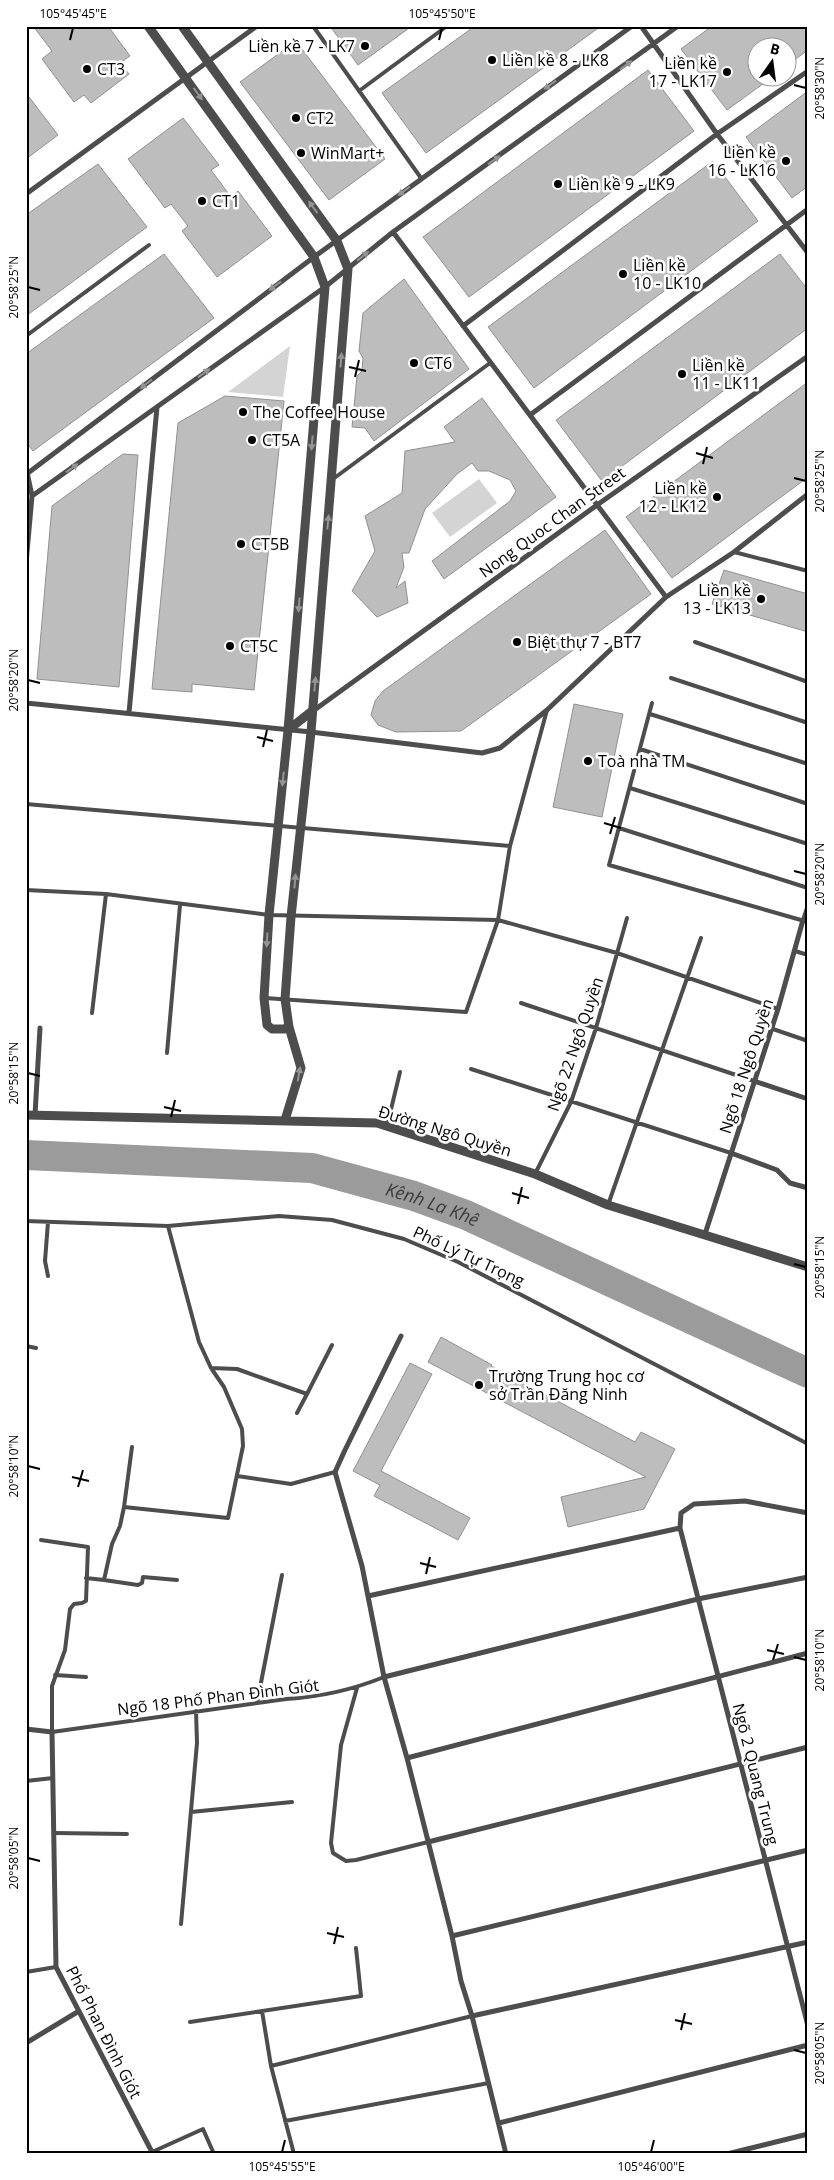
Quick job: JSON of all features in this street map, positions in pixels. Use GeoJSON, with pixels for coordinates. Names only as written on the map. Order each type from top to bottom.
{"type":"FeatureCollection","features":[{"type":"Feature","properties":{"kind":"street"},"geometry":{"type":"LineString","coordinates":[[148,26],[314,257],[325,286],[288,730],[269,915],[264,998],[267,1025],[272,1030],[289,1027]]}},
{"type":"Feature","properties":{"kind":"street"},"geometry":{"type":"LineString","coordinates":[[182,26],[337,241],[348,269],[311,732],[291,917],[285,999],[289,1027],[301,1068],[285,1120]]}},
{"type":"Feature","properties":{"kind":"street"},"geometry":{"type":"LineString","coordinates":[[26,194],[257,26]]}},
{"type":"Feature","properties":{"kind":"street"},"geometry":{"type":"LineString","coordinates":[[26,563],[32,496],[27,472],[421,178],[632,26]]}},
{"type":"Feature","properties":{"kind":"street"},"geometry":{"type":"LineString","coordinates":[[641,26],[717,134],[808,253]]}},
{"type":"Feature","properties":{"kind":"street"},"geometry":{"type":"LineString","coordinates":[[32,496],[325,286],[393,232],[678,26]]}},
{"type":"Feature","properties":{"kind":"street"},"geometry":{"type":"LineString","coordinates":[[463,326],[717,134],[808,71]]}},
{"type":"Feature","properties":{"kind":"street"},"geometry":{"type":"LineString","coordinates":[[530,415],[808,209]]}},
{"type":"Feature","properties":{"kind":"street"},"geometry":{"type":"LineString","coordinates":[[393,232],[666,598]]}},
{"type":"Feature","properties":{"kind":"street","name":"Nong Quoc Chan Street"},"geometry":{"type":"LineString","coordinates":[[312,711],[597,505],[808,356]]}},
{"type":"Feature","properties":{"kind":"street"},"geometry":{"type":"LineString","coordinates":[[129,713],[157,407]]}},
{"type":"Feature","properties":{"kind":"street"},"geometry":{"type":"LineString","coordinates":[[26,703],[311,732],[482,753],[500,748],[547,710],[666,598],[734,552],[808,494]]}},
{"type":"Feature","properties":{"kind":"street"},"geometry":{"type":"LineString","coordinates":[[288,730],[312,711]]}},
{"type":"Feature","properties":{"kind":"street","name":"Ngõ 18 Ngô Quyền"},"geometry":{"type":"LineString","coordinates":[[705,1234],[805,921]]}},
{"type":"Feature","properties":{"kind":"street"},"geometry":{"type":"LineString","coordinates":[[30,1115],[40,1028]]}},
{"type":"Feature","properties":{"kind":"street"},"geometry":{"type":"LineString","coordinates":[[754,1081],[808,1099]]}},
{"type":"Feature","properties":{"kind":"street","name":"Đường Ngô Quyền"},"geometry":{"type":"LineString","coordinates":[[30,1115],[285,1120],[378,1124],[535,1174],[608,1205],[808,1266]]}},
{"type":"Feature","properties":{"kind":"street"},"geometry":{"type":"LineString","coordinates":[[731,1153],[777,1170],[790,1183],[808,1188]]}},
{"type":"Feature","properties":{"kind":"street"},"geometry":{"type":"LineString","coordinates":[[401,1336],[344,1450],[336,1472],[368,1596],[384,1677],[407,1758],[452,1936],[461,1981],[472,2016],[506,2154]]}},
{"type":"Feature","properties":{"kind":"street"},"geometry":{"type":"LineString","coordinates":[[368,1596],[680,1528],[681,1513],[694,1504],[745,1501],[808,1513]]}},
{"type":"Feature","properties":{"kind":"street","name":"Ngõ 2 Quang Trung"},"geometry":{"type":"LineString","coordinates":[[680,1528],[808,2026]]}},
{"type":"Feature","properties":{"kind":"street"},"geometry":{"type":"LineString","coordinates":[[384,1677],[698,1599],[808,1577]]}},
{"type":"Feature","properties":{"kind":"street"},"geometry":{"type":"LineString","coordinates":[[407,1758],[808,1653]]}},
{"type":"Feature","properties":{"kind":"street"},"geometry":{"type":"LineString","coordinates":[[26,1729],[52,1732]]}},
{"type":"Feature","properties":{"kind":"street","name":"Phố Phan Đình Giót"},"geometry":{"type":"LineString","coordinates":[[52,1732],[56,1967],[152,2153]]}},
{"type":"Feature","properties":{"kind":"street"},"geometry":{"type":"LineString","coordinates":[[428,1842],[808,1747]]}},
{"type":"Feature","properties":{"kind":"street"},"geometry":{"type":"LineString","coordinates":[[452,1936],[808,1850]]}},
{"type":"Feature","properties":{"kind":"street"},"geometry":{"type":"LineString","coordinates":[[472,2016],[788,1948],[808,1942]]}},
{"type":"Feature","properties":{"kind":"street"},"geometry":{"type":"LineString","coordinates":[[26,2044],[80,2011]]}},
{"type":"Feature","properties":{"kind":"street"},"geometry":{"type":"LineString","coordinates":[[499,2123],[808,2045]]}},
{"type":"Feature","properties":{"kind":"street"},"geometry":{"type":"LineString","coordinates":[[727,2154],[808,2134]]}},
{"type":"Feature","properties":{"kind":"lane"},"geometry":{"type":"LineString","coordinates":[[312,26],[421,178]]}},
{"type":"Feature","properties":{"kind":"lane"},"geometry":{"type":"LineString","coordinates":[[359,91],[447,26]]}},
{"type":"Feature","properties":{"kind":"lane"},"geometry":{"type":"LineString","coordinates":[[26,336],[149,245]]}},
{"type":"Feature","properties":{"kind":"lane"},"geometry":{"type":"LineString","coordinates":[[332,480],[490,362]]}},
{"type":"Feature","properties":{"kind":"lane"},"geometry":{"type":"LineString","coordinates":[[734,552],[808,571]]}},
{"type":"Feature","properties":{"kind":"lane"},"geometry":{"type":"LineString","coordinates":[[695,642],[808,682]]}},
{"type":"Feature","properties":{"kind":"lane"},"geometry":{"type":"LineString","coordinates":[[672,678],[808,722]]}},
{"type":"Feature","properties":{"kind":"lane"},"geometry":{"type":"LineString","coordinates":[[652,703],[608,865],[805,921]]}},
{"type":"Feature","properties":{"kind":"lane"},"geometry":{"type":"LineString","coordinates":[[264,998],[466,1012],[498,920],[510,846],[547,710]]}},
{"type":"Feature","properties":{"kind":"lane"},"geometry":{"type":"LineString","coordinates":[[650,714],[808,764]]}},
{"type":"Feature","properties":{"kind":"lane"},"geometry":{"type":"LineString","coordinates":[[640,749],[808,804]]}},
{"type":"Feature","properties":{"kind":"lane"},"geometry":{"type":"LineString","coordinates":[[630,788],[808,844]]}},
{"type":"Feature","properties":{"kind":"lane"},"geometry":{"type":"LineString","coordinates":[[26,804],[510,846]]}},
{"type":"Feature","properties":{"kind":"lane"},"geometry":{"type":"LineString","coordinates":[[619,828],[808,888]]}},
{"type":"Feature","properties":{"kind":"lane"},"geometry":{"type":"LineString","coordinates":[[26,890],[106,894],[180,905],[291,917],[498,920],[617,953],[778,1009]]}},
{"type":"Feature","properties":{"kind":"lane"},"geometry":{"type":"LineString","coordinates":[[92,1013],[106,894]]}},
{"type":"Feature","properties":{"kind":"lane"},"geometry":{"type":"LineString","coordinates":[[167,1053],[180,905]]}},
{"type":"Feature","properties":{"kind":"lane","name":"Ngõ 18 Ngô Quyền"},"geometry":{"type":"LineString","coordinates":[[805,921],[808,905]]}},
{"type":"Feature","properties":{"kind":"lane","name":"Ngõ 22 Ngô Quyền"},"geometry":{"type":"LineString","coordinates":[[535,1174],[571,1102],[596,1028],[627,918]]}},
{"type":"Feature","properties":{"kind":"lane"},"geometry":{"type":"LineString","coordinates":[[608,1205],[701,938]]}},
{"type":"Feature","properties":{"kind":"lane"},"geometry":{"type":"LineString","coordinates":[[795,950],[808,955]]}},
{"type":"Feature","properties":{"kind":"lane"},"geometry":{"type":"LineString","coordinates":[[521,1003],[754,1081]]}},
{"type":"Feature","properties":{"kind":"lane"},"geometry":{"type":"LineString","coordinates":[[770,1028],[808,1041]]}},
{"type":"Feature","properties":{"kind":"lane"},"geometry":{"type":"LineString","coordinates":[[471,1070],[731,1153]]}},
{"type":"Feature","properties":{"kind":"lane"},"geometry":{"type":"LineString","coordinates":[[387,1126],[400,1072]]}},
{"type":"Feature","properties":{"kind":"lane","name":"Phố Lý Tự Trọng"},"geometry":{"type":"LineString","coordinates":[[26,1221],[168,1226],[279,1216],[332,1220],[404,1239],[458,1262],[808,1444]]}},
{"type":"Feature","properties":{"kind":"lane"},"geometry":{"type":"LineString","coordinates":[[48,1222],[45,1261],[48,1276]]}},
{"type":"Feature","properties":{"kind":"lane"},"geometry":{"type":"LineString","coordinates":[[124,1507],[228,1518],[243,1446],[242,1429],[224,1387],[211,1368],[199,1342],[168,1226]]}},
{"type":"Feature","properties":{"kind":"lane"},"geometry":{"type":"LineString","coordinates":[[297,1414],[332,1345]]}},
{"type":"Feature","properties":{"kind":"lane"},"geometry":{"type":"LineString","coordinates":[[26,1346],[36,1348]]}},
{"type":"Feature","properties":{"kind":"lane"},"geometry":{"type":"LineString","coordinates":[[211,1368],[237,1369],[307,1394]]}},
{"type":"Feature","properties":{"kind":"lane"},"geometry":{"type":"LineString","coordinates":[[104,1580],[112,1544],[120,1526],[124,1507],[132,1447]]}},
{"type":"Feature","properties":{"kind":"lane"},"geometry":{"type":"LineString","coordinates":[[237,1476],[291,1484],[336,1472]]}},
{"type":"Feature","properties":{"kind":"lane"},"geometry":{"type":"LineString","coordinates":[[41,1540],[88,1547],[86,1601],[74,1604],[70,1609],[65,1650],[52,1686],[52,1732]]}},
{"type":"Feature","properties":{"kind":"lane"},"geometry":{"type":"LineString","coordinates":[[257,1703],[282,1575]]}},
{"type":"Feature","properties":{"kind":"lane"},"geometry":{"type":"LineString","coordinates":[[86,1578],[138,1585],[142,1583],[143,1577],[177,1580]]}},
{"type":"Feature","properties":{"kind":"lane"},"geometry":{"type":"LineString","coordinates":[[55,1675],[86,1677]]}},
{"type":"Feature","properties":{"kind":"lane","name":"Ngõ 18 Phố Phan Đình Giót"},"geometry":{"type":"LineString","coordinates":[[52,1732],[196,1711],[318,1697],[357,1688],[384,1677]]}},
{"type":"Feature","properties":{"kind":"lane"},"geometry":{"type":"LineString","coordinates":[[357,1688],[341,1745],[337,1767],[331,1843],[334,1853],[346,1861],[356,1860],[428,1842]]}},
{"type":"Feature","properties":{"kind":"lane"},"geometry":{"type":"LineString","coordinates":[[181,1924],[197,1743],[196,1711]]}},
{"type":"Feature","properties":{"kind":"lane"},"geometry":{"type":"LineString","coordinates":[[26,1780],[53,1778]]}},
{"type":"Feature","properties":{"kind":"lane"},"geometry":{"type":"LineString","coordinates":[[191,1812],[292,1802]]}},
{"type":"Feature","properties":{"kind":"lane"},"geometry":{"type":"LineString","coordinates":[[54,1833],[127,1834]]}},
{"type":"Feature","properties":{"kind":"lane"},"geometry":{"type":"LineString","coordinates":[[190,2022],[361,1996],[356,1948]]}},
{"type":"Feature","properties":{"kind":"lane"},"geometry":{"type":"LineString","coordinates":[[26,1972],[56,1967]]}},
{"type":"Feature","properties":{"kind":"lane"},"geometry":{"type":"LineString","coordinates":[[262,2011],[271,2066],[294,2154]]}},
{"type":"Feature","properties":{"kind":"lane"},"geometry":{"type":"LineString","coordinates":[[271,2066],[472,2016]]}},
{"type":"Feature","properties":{"kind":"lane"},"geometry":{"type":"LineString","coordinates":[[285,2122],[489,2083]]}},
{"type":"Feature","properties":{"kind":"lane"},"geometry":{"type":"LineString","coordinates":[[152,2153],[202,2129],[214,2154]]}},
{"type":"Feature","properties":{"kind":"shaded area"},"geometry":{"type":"Polygon","coordinates":[[[290,346],[283,397],[228,392],[290,346]]]}},
{"type":"Feature","properties":{"kind":"shaded area"},"geometry":{"type":"Polygon","coordinates":[[[479,479],[497,503],[450,537],[432,513],[479,479]]]}},
{"type":"Feature","properties":{"kind":"building","name":"CT3"},"geometry":{"type":"Polygon","coordinates":[[[33,26],[108,26],[130,56],[120,63],[129,74],[91,103],[84,95],[74,102],[42,59],[52,51],[33,26]]]}},
{"type":"Feature","properties":{"kind":"building","name":"Liền kề 7 - LK7"},"geometry":{"type":"Polygon","coordinates":[[[330,26],[412,26],[358,65],[330,26]]]}},
{"type":"Feature","properties":{"kind":"building","name":"Liền kề 8 - LK8"},"geometry":{"type":"Polygon","coordinates":[[[475,26],[601,26],[426,153],[382,93],[475,26]]]}},
{"type":"Feature","properties":{"kind":"building","name":"Liền kề 17 - LK17"},"geometry":{"type":"Polygon","coordinates":[[[712,26],[808,26],[808,50],[796,59],[796,38],[746,38],[746,88],[757,88],[727,110],[681,49],[712,26]]]}},
{"type":"Feature","properties":{"kind":"building","name":"CT2"},"geometry":{"type":"Polygon","coordinates":[[[296,41],[385,159],[329,200],[240,82],[296,41]]]}},
{"type":"Feature","properties":{"kind":"building","name":"Liền kề 9 - LK9"},"geometry":{"type":"Polygon","coordinates":[[[648,70],[694,131],[469,297],[423,237],[648,70]]]}},
{"type":"Feature","properties":{"kind":"building","name":"Liền kề 16 - LK16"},"geometry":{"type":"Polygon","coordinates":[[[808,91],[808,186],[792,198],[746,137],[808,91]]]}},
{"type":"Feature","properties":{"kind":"building"},"geometry":{"type":"Polygon","coordinates":[[[26,93],[58,135],[26,159],[26,93]]]}},
{"type":"Feature","properties":{"kind":"building","name":"CT1"},"geometry":{"type":"Polygon","coordinates":[[[183,118],[219,165],[211,170],[231,197],[238,191],[272,236],[217,277],[182,231],[188,226],[171,204],[165,208],[128,159],[183,118]]]}},
{"type":"Feature","properties":{"kind":"building","name":"Liền kề 10 - LK10"},"geometry":{"type":"Polygon","coordinates":[[[713,161],[758,221],[534,388],[488,327],[713,161]]]}},
{"type":"Feature","properties":{"kind":"building"},"geometry":{"type":"Polygon","coordinates":[[[98,164],[147,227],[26,316],[26,215],[98,164]]]}},
{"type":"Feature","properties":{"kind":"building"},"geometry":{"type":"Polygon","coordinates":[[[164,254],[214,318],[33,451],[26,442],[26,354],[164,254]]]}},
{"type":"Feature","properties":{"kind":"building","name":"Liền kề 11 - LK11"},"geometry":{"type":"Polygon","coordinates":[[[780,254],[808,290],[808,328],[602,481],[556,420],[780,254]]]}},
{"type":"Feature","properties":{"kind":"building","name":"CT6"},"geometry":{"type":"Polygon","coordinates":[[[404,279],[469,369],[374,441],[365,428],[352,427],[357,376],[362,371],[363,358],[359,351],[363,313],[404,279]]]}},
{"type":"Feature","properties":{"kind":"building","name":"Liền kề 12 - LK12"},"geometry":{"type":"Polygon","coordinates":[[[808,382],[808,477],[672,578],[626,517],[808,382]]]}},
{"type":"Feature","properties":{"kind":"building"},"geometry":{"type":"Polygon","coordinates":[[[225,396],[284,401],[254,690],[192,684],[192,692],[152,689],[178,423],[225,396]]]}},
{"type":"Feature","properties":{"kind":"building"},"geometry":{"type":"Polygon","coordinates":[[[482,398],[556,497],[444,579],[432,561],[510,501],[516,491],[510,480],[489,471],[478,471],[472,463],[457,474],[425,509],[409,553],[402,553],[404,567],[396,588],[405,581],[408,603],[377,617],[352,591],[375,551],[365,516],[402,493],[405,451],[455,442],[444,427],[482,398]]]}},
{"type":"Feature","properties":{"kind":"building"},"geometry":{"type":"Polygon","coordinates":[[[123,454],[138,455],[119,687],[37,679],[52,506],[123,454]]]}},
{"type":"Feature","properties":{"kind":"building","name":"Biệt thự 7 - BT7"},"geometry":{"type":"Polygon","coordinates":[[[605,530],[651,594],[461,731],[396,732],[378,725],[371,715],[375,701],[383,691],[605,530]]]}},
{"type":"Feature","properties":{"kind":"building","name":"Liền kề 13 - LK13"},"geometry":{"type":"Polygon","coordinates":[[[724,570],[808,594],[808,632],[712,604],[724,570]]]}},
{"type":"Feature","properties":{"kind":"building","name":"Toà nhà TM"},"geometry":{"type":"Polygon","coordinates":[[[574,704],[623,714],[602,817],[553,807],[574,704]]]}},
{"type":"Feature","properties":{"kind":"building"},"geometry":{"type":"Polygon","coordinates":[[[441,1337],[491,1366],[635,1442],[641,1432],[675,1449],[644,1509],[568,1527],[561,1497],[646,1477],[428,1362],[441,1337]]]}},
{"type":"Feature","properties":{"kind":"building"},"geometry":{"type":"Polygon","coordinates":[[[410,1363],[432,1374],[381,1471],[470,1518],[458,1540],[374,1496],[380,1485],[353,1471],[410,1363]]]}},
{"type":"Feature","properties":{"kind":"waterway","name":"Kênh La Khê"},"geometry":{"type":"LineString","coordinates":[[26,1155],[312,1168],[414,1196],[466,1215],[808,1373]]}},
{"type":"Feature","properties":{"kind":"place","name":"Liền kề 7 - LK7"},"geometry":{"type":"Point","coordinates":[365,46]}},
{"type":"Feature","properties":{"kind":"place","name":"Liền kề 8 - LK8"},"geometry":{"type":"Point","coordinates":[492,60]}},
{"type":"Feature","properties":{"kind":"place","name":"CT3"},"geometry":{"type":"Point","coordinates":[87,69]}},
{"type":"Feature","properties":{"kind":"place","name":"Liền kề 17 - LK17"},"geometry":{"type":"Point","coordinates":[727,72]}},
{"type":"Feature","properties":{"kind":"place","name":"CT2"},"geometry":{"type":"Point","coordinates":[296,118]}},
{"type":"Feature","properties":{"kind":"place","name":"WinMart+"},"geometry":{"type":"Point","coordinates":[301,153]}},
{"type":"Feature","properties":{"kind":"place","name":"Liền kề 16 - LK16"},"geometry":{"type":"Point","coordinates":[786,161]}},
{"type":"Feature","properties":{"kind":"place","name":"Liền kề 9 - LK9"},"geometry":{"type":"Point","coordinates":[558,184]}},
{"type":"Feature","properties":{"kind":"place","name":"CT1"},"geometry":{"type":"Point","coordinates":[202,201]}},
{"type":"Feature","properties":{"kind":"place","name":"Liền kề 10 - LK10"},"geometry":{"type":"Point","coordinates":[623,274]}},
{"type":"Feature","properties":{"kind":"place","name":"CT6"},"geometry":{"type":"Point","coordinates":[414,363]}},
{"type":"Feature","properties":{"kind":"place","name":"Liền kề 11 - LK11"},"geometry":{"type":"Point","coordinates":[682,374]}},
{"type":"Feature","properties":{"kind":"place","name":"The Coffee House"},"geometry":{"type":"Point","coordinates":[243,412]}},
{"type":"Feature","properties":{"kind":"place","name":"CT5A"},"geometry":{"type":"Point","coordinates":[252,440]}},
{"type":"Feature","properties":{"kind":"place","name":"Liền kề 12 - LK12"},"geometry":{"type":"Point","coordinates":[717,497]}},
{"type":"Feature","properties":{"kind":"place","name":"CT5B"},"geometry":{"type":"Point","coordinates":[241,544]}},
{"type":"Feature","properties":{"kind":"place","name":"Liền kề 13 - LK13"},"geometry":{"type":"Point","coordinates":[761,599]}},
{"type":"Feature","properties":{"kind":"place","name":"Biệt thự 7 - BT7"},"geometry":{"type":"Point","coordinates":[517,642]}},
{"type":"Feature","properties":{"kind":"place","name":"CT5C"},"geometry":{"type":"Point","coordinates":[230,646]}},
{"type":"Feature","properties":{"kind":"place","name":"Toà nhà TM"},"geometry":{"type":"Point","coordinates":[588,761]}},
{"type":"Feature","properties":{"kind":"place","name":"Trường Trung học cơ sở Trần Đăng Ninh"},"geometry":{"type":"Point","coordinates":[479,1385]}}]}
